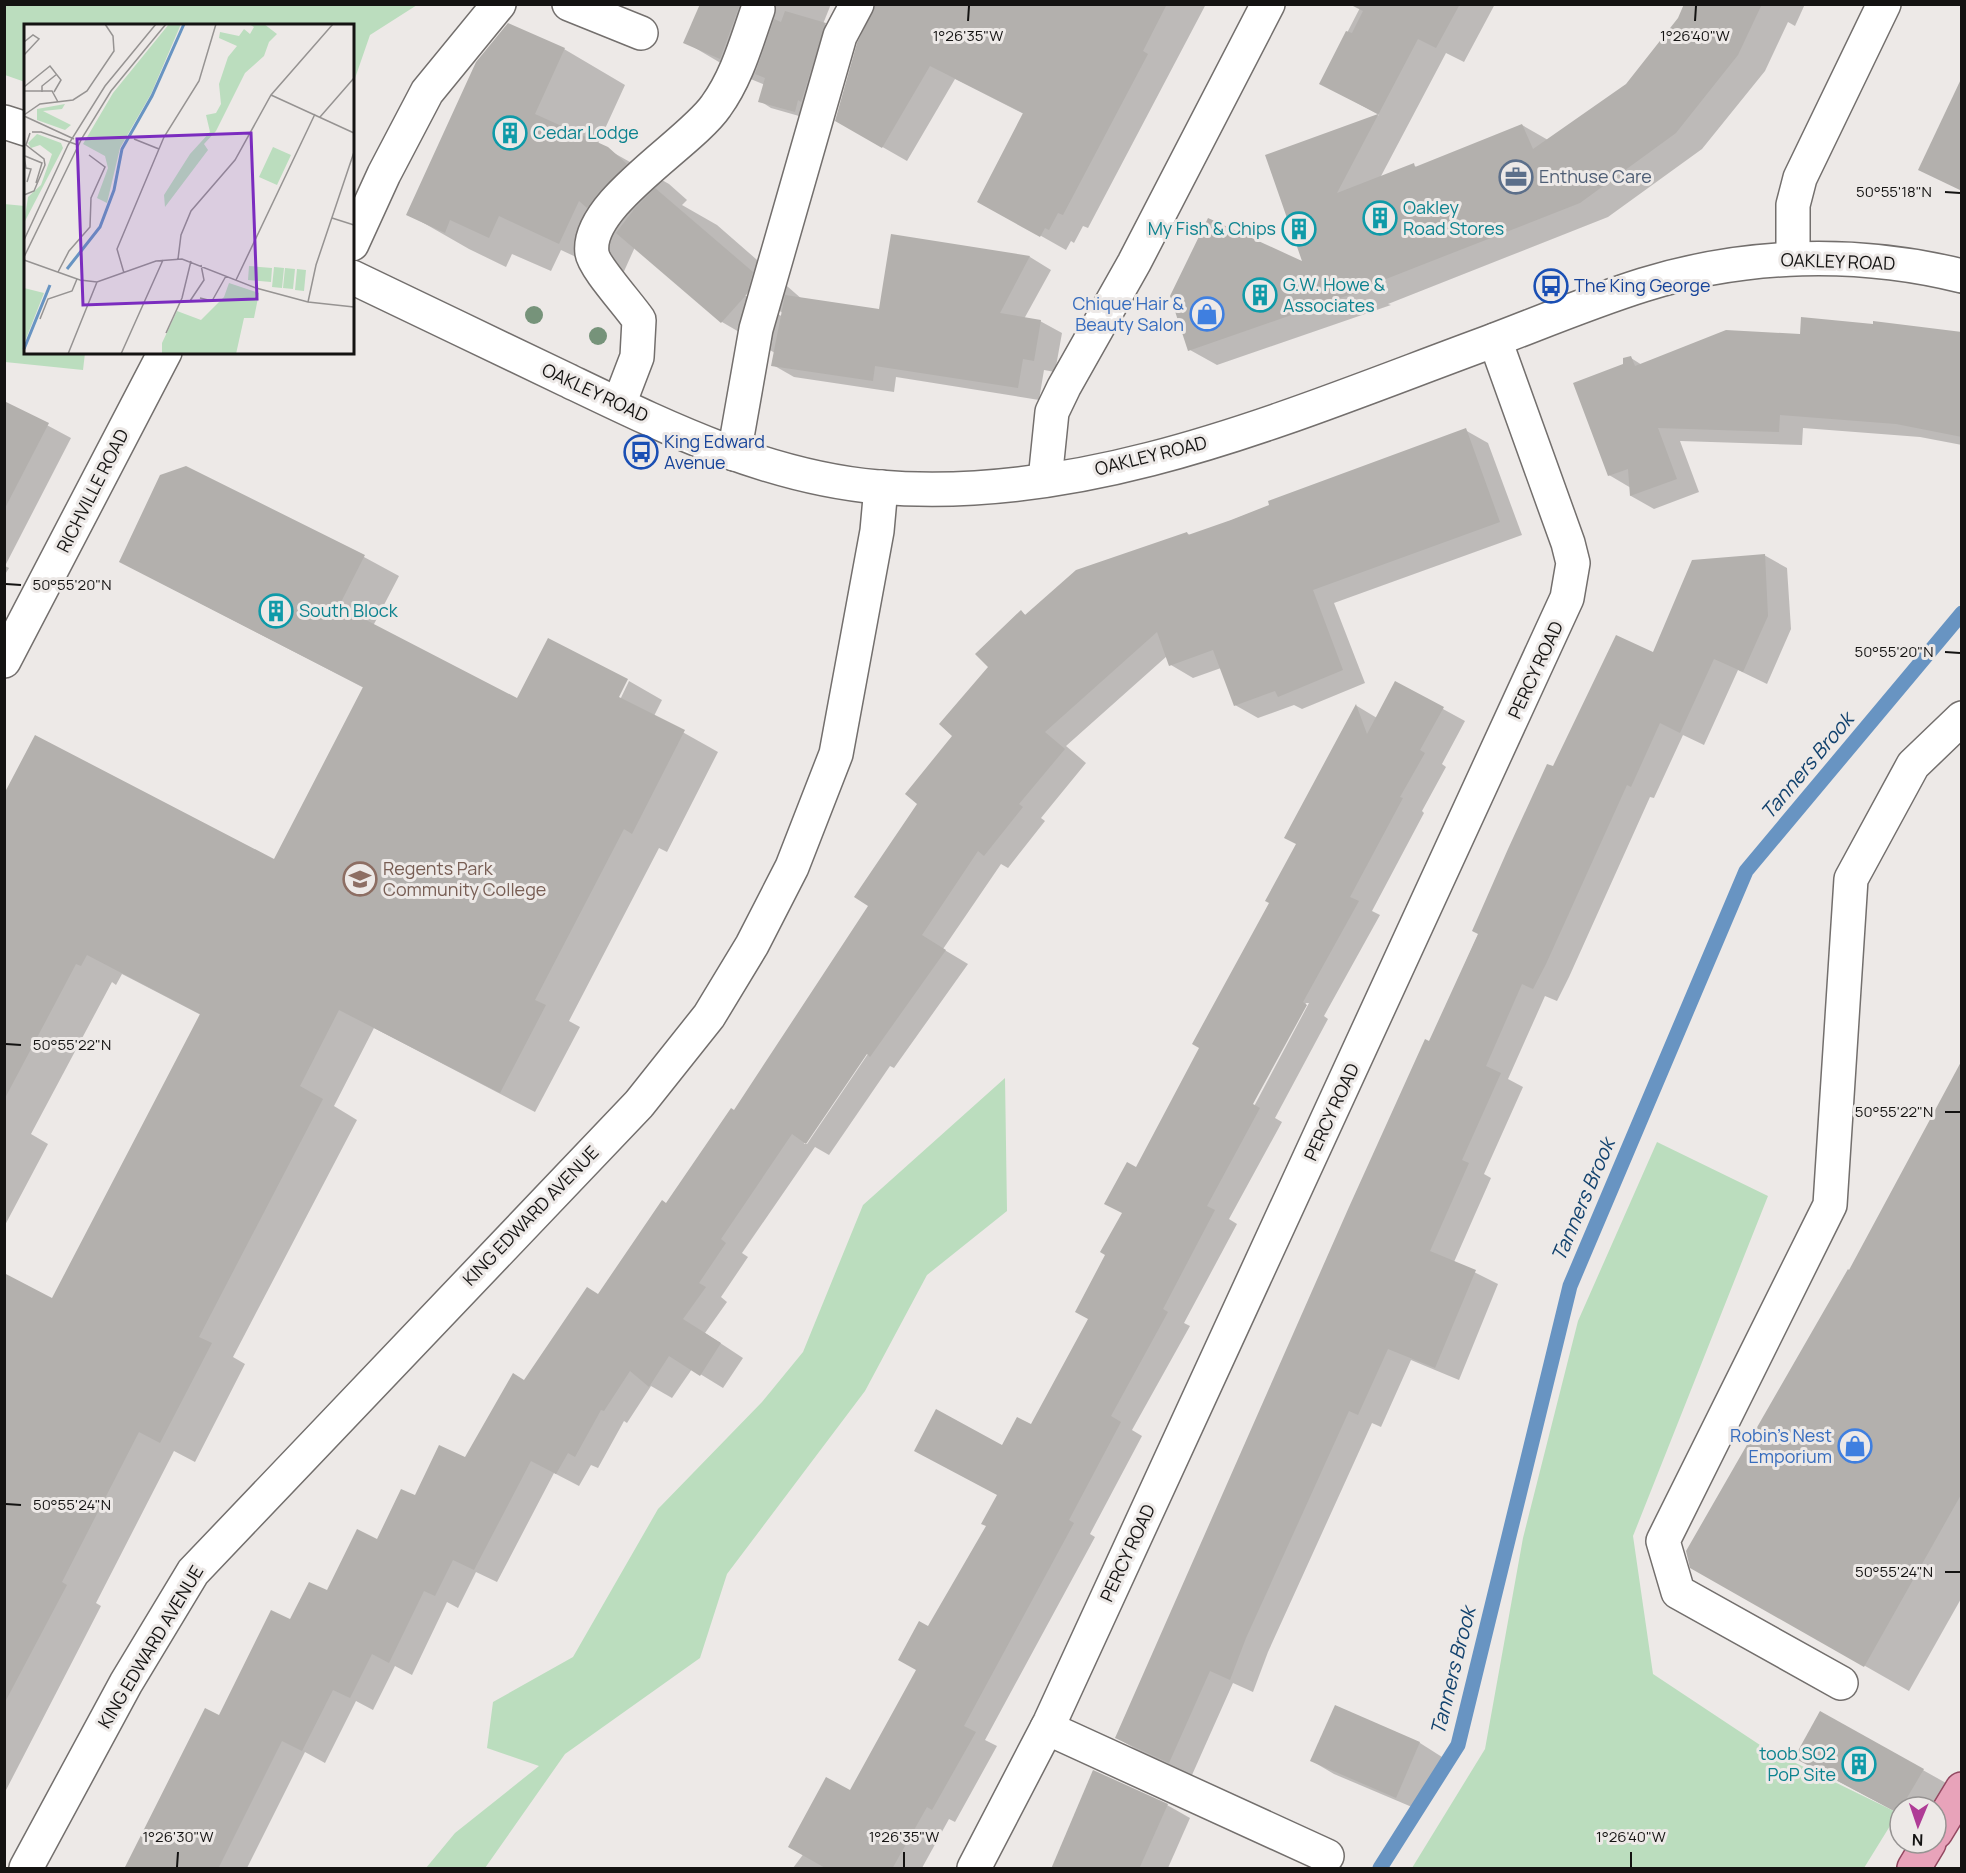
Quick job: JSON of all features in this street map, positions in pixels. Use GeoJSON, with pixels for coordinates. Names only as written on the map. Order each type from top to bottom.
{"type":"FeatureCollection","features":[{"type":"Feature","properties":{"kind":"main road"},"geometry":{"type":"LineString","coordinates":[[1948,1818],[1960,1803]]}},
{"type":"Feature","properties":{"kind":"main road"},"geometry":{"type":"LineString","coordinates":[[1914,1869],[1922,1855]]}},
{"type":"Feature","properties":{"kind":"street"},"geometry":{"type":"LineString","coordinates":[[354,240],[427,92],[499,4]]}},
{"type":"Feature","properties":{"kind":"street"},"geometry":{"type":"LineString","coordinates":[[569,4],[640,33]]}},
{"type":"Feature","properties":{"kind":"street"},"geometry":{"type":"LineString","coordinates":[[734,454],[756,329],[840,36],[857,4]]}},
{"type":"Feature","properties":{"kind":"street"},"geometry":{"type":"LineString","coordinates":[[1045,480],[1052,412],[1134,262],[1268,4]]}},
{"type":"Feature","properties":{"kind":"street"},"geometry":{"type":"LineString","coordinates":[[1793,257],[1793,205],[1800,178],[1884,4]]}},
{"type":"Feature","properties":{"kind":"street"},"geometry":{"type":"LineString","coordinates":[[619,404],[637,357],[639,320],[595,264],[592,251],[594,233],[607,209],[715,108],[735,74],[758,9]]}},
{"type":"Feature","properties":{"kind":"street"},"geometry":{"type":"LineString","coordinates":[[4,122],[24,128]]}},
{"type":"Feature","properties":{"kind":"street","name":"OAKLEY ROAD"},"geometry":{"type":"LineString","coordinates":[[354,278],[699,442],[775,469],[827,480],[880,487],[990,486],[1045,480],[1126,465],[1187,450],[1291,415],[1645,285],[1693,272],[1793,257],[1885,261],[1962,276]]}},
{"type":"Feature","properties":{"kind":"street","name":"PERCY ROAD"},"geometry":{"type":"LineString","coordinates":[[974,1869],[1047,1728],[1568,598],[1573,563],[1568,543],[1495,340]]}},
{"type":"Feature","properties":{"kind":"street","name":"RICHVILLE ROAD"},"geometry":{"type":"LineString","coordinates":[[4,661],[164,354]]}},
{"type":"Feature","properties":{"kind":"street","name":"KING EDWARD AVENUE"},"geometry":{"type":"LineString","coordinates":[[26,1869],[126,1683],[193,1572],[639,1104],[709,1016],[752,945],[792,867],[836,754],[878,531],[880,487]]}},
{"type":"Feature","properties":{"kind":"street"},"geometry":{"type":"LineString","coordinates":[[1841,1683],[1678,1592],[1663,1541],[1830,1205],[1851,879],[1913,765],[1962,718]]}},
{"type":"Feature","properties":{"kind":"street"},"geometry":{"type":"LineString","coordinates":[[1047,1728],[1327,1856]]}},
{"type":"Feature","properties":{"kind":"green space"},"geometry":{"type":"Polygon","coordinates":[[[5,4],[417,4],[370,35],[354,81],[354,24],[24,24],[24,82],[5,75],[5,4]]]}},
{"type":"Feature","properties":{"kind":"green space"},"geometry":{"type":"Polygon","coordinates":[[[4,204],[24,206],[24,354],[85,354],[83,370],[5,362],[4,204]]]}},
{"type":"Feature","properties":{"kind":"green space"},"geometry":{"type":"Polygon","coordinates":[[[1005,1078],[1007,1211],[927,1275],[865,1391],[727,1574],[700,1658],[565,1754],[485,1868],[426,1868],[455,1833],[539,1766],[487,1748],[493,1702],[573,1657],[658,1509],[762,1402],[803,1352],[863,1205],[1005,1078]]]}},
{"type":"Feature","properties":{"kind":"green space"},"geometry":{"type":"Polygon","coordinates":[[[1657,1142],[1768,1196],[1633,1536],[1653,1674],[1763,1747],[1888,1808],[1888,1829],[1864,1868],[1412,1868],[1485,1749],[1523,1538],[1578,1321],[1657,1142]]]}},
{"type":"Feature","properties":{"kind":"building"},"geometry":{"type":"Polygon","coordinates":[[[700,4],[740,4],[720,59],[683,43],[700,4]]]}},
{"type":"Feature","properties":{"kind":"building"},"geometry":{"type":"Polygon","coordinates":[[[876,4],[1167,4],[1143,51],[1148,54],[1063,215],[1058,213],[1049,230],[1045,228],[1040,237],[977,202],[1023,113],[930,66],[882,148],[835,121],[857,43],[876,4]]]}},
{"type":"Feature","properties":{"kind":"building"},"geometry":{"type":"Polygon","coordinates":[[[1349,4],[1460,4],[1436,48],[1418,39],[1337,193],[1414,163],[1415,167],[1522,124],[1533,149],[1626,84],[1678,18],[1684,4],[1762,4],[1738,55],[1676,133],[1580,203],[1363,288],[1366,289],[1188,351],[1170,296],[1208,218],[1302,261],[1265,155],[1378,114],[1319,84],[1346,31],[1352,33],[1363,11],[1349,4]]]}},
{"type":"Feature","properties":{"kind":"building"},"geometry":{"type":"Polygon","coordinates":[[[785,11],[826,23],[801,102],[798,100],[795,112],[758,102],[765,78],[755,74],[774,19],[781,22],[785,11]]]}},
{"type":"Feature","properties":{"kind":"building","name":"Cedar Lodge"},"geometry":{"type":"Polygon","coordinates":[[[508,23],[565,48],[535,114],[608,147],[627,164],[587,208],[579,201],[559,244],[499,216],[489,238],[450,220],[445,233],[406,215],[476,62],[508,23]]]}},
{"type":"Feature","properties":{"kind":"building"},"geometry":{"type":"Polygon","coordinates":[[[1962,77],[1962,191],[1918,170],[1962,77]]]}},
{"type":"Feature","properties":{"kind":"building"},"geometry":{"type":"Polygon","coordinates":[[[655,188],[753,272],[747,294],[721,323],[616,233],[635,208],[655,188]]]}},
{"type":"Feature","properties":{"kind":"building"},"geometry":{"type":"Polygon","coordinates":[[[891,234],[1030,256],[1000,313],[1041,320],[1034,361],[1023,359],[1018,388],[875,366],[873,381],[771,366],[785,295],[879,309],[891,234]]]}},
{"type":"Feature","properties":{"kind":"building"},"geometry":{"type":"Polygon","coordinates":[[[1801,317],[1873,324],[1873,321],[1962,332],[1962,437],[1896,424],[1780,415],[1779,432],[1658,428],[1677,479],[1630,496],[1628,469],[1608,476],[1573,383],[1623,364],[1623,358],[1631,356],[1635,366],[1726,330],[1800,334],[1801,317]]]}},
{"type":"Feature","properties":{"kind":"building"},"geometry":{"type":"Polygon","coordinates":[[[4,401],[49,423],[4,510],[4,401]]]}},
{"type":"Feature","properties":{"kind":"building"},"geometry":{"type":"Polygon","coordinates":[[[1466,428],[1500,522],[1313,590],[1343,670],[1278,697],[1275,691],[1234,706],[1213,650],[1169,666],[1157,632],[1045,732],[1065,749],[1019,804],[1023,807],[984,856],[978,851],[922,935],[946,950],[870,1057],[867,1054],[806,1144],[792,1134],[721,1239],[726,1243],[699,1283],[706,1287],[683,1319],[721,1343],[700,1376],[669,1356],[649,1387],[630,1371],[604,1411],[601,1410],[575,1457],[568,1453],[556,1474],[531,1461],[474,1570],[453,1560],[435,1596],[424,1591],[389,1663],[372,1654],[350,1698],[333,1690],[302,1751],[282,1741],[218,1869],[124,1869],[205,1708],[219,1715],[271,1610],[290,1619],[309,1582],[327,1590],[357,1529],[377,1539],[401,1489],[415,1495],[439,1445],[465,1457],[513,1373],[524,1380],[587,1287],[598,1294],[662,1200],[666,1203],[731,1108],[734,1110],[868,906],[854,897],[917,804],[905,794],[952,736],[939,724],[988,667],[975,654],[1021,610],[1025,615],[1076,570],[1187,532],[1188,535],[1231,520],[1269,505],[1268,501],[1466,428]]]}},
{"type":"Feature","properties":{"kind":"building"},"geometry":{"type":"Polygon","coordinates":[[[186,466],[365,555],[339,606],[517,698],[548,638],[628,679],[619,697],[685,730],[632,834],[624,829],[535,1000],[546,1005],[500,1093],[339,1010],[300,1086],[323,1099],[199,1337],[212,1343],[160,1443],[139,1432],[62,1582],[67,1585],[4,1704],[4,1273],[52,1298],[200,1014],[87,955],[81,966],[76,964],[4,1100],[4,794],[35,735],[274,859],[363,687],[119,562],[160,475],[186,466]]]}},
{"type":"Feature","properties":{"kind":"building"},"geometry":{"type":"Polygon","coordinates":[[[1765,554],[1768,616],[1743,672],[1714,659],[1680,733],[1660,723],[1631,787],[1627,785],[1546,964],[1533,989],[1522,984],[1486,1066],[1501,1073],[1462,1160],[1469,1163],[1430,1251],[1476,1270],[1435,1368],[1388,1349],[1358,1415],[1349,1411],[1246,1638],[1230,1680],[1210,1671],[1169,1763],[1115,1738],[1349,1207],[1425,1039],[1429,1041],[1478,934],[1472,931],[1508,849],[1547,764],[1553,766],[1616,635],[1653,652],[1692,560],[1765,554]]]}},
{"type":"Feature","properties":{"kind":"building"},"geometry":{"type":"Polygon","coordinates":[[[1395,681],[1444,707],[1420,750],[1425,753],[1400,797],[1403,798],[1350,897],[1359,901],[1303,1002],[1307,1005],[1253,1104],[1260,1108],[1207,1206],[1215,1210],[1163,1309],[1168,1312],[1111,1416],[1121,1422],[1069,1520],[1074,1523],[964,1726],[976,1732],[932,1810],[927,1807],[892,1869],[827,1869],[788,1847],[826,1777],[850,1790],[916,1670],[898,1660],[919,1621],[928,1626],[986,1526],[981,1524],[997,1495],[914,1451],[936,1409],[1002,1445],[1017,1417],[1031,1424],[1088,1319],[1075,1312],[1105,1255],[1100,1252],[1122,1213],[1104,1204],[1127,1162],[1136,1167],[1199,1048],[1192,1044],[1269,903],[1265,901],[1296,844],[1284,838],[1356,704],[1367,734],[1395,681]]]}},
{"type":"Feature","properties":{"kind":"building"},"geometry":{"type":"Polygon","coordinates":[[[1962,1060],[1962,1493],[1864,1667],[1690,1568],[1686,1551],[1849,1270],[1962,1060]]]}},
{"type":"Feature","properties":{"kind":"building"},"geometry":{"type":"Polygon","coordinates":[[[1335,1705],[1420,1742],[1396,1798],[1310,1761],[1335,1705]]]}},
{"type":"Feature","properties":{"kind":"building","name":"toob SO2 PoP Site"},"geometry":{"type":"Polygon","coordinates":[[[1820,1711],[1924,1769],[1909,1795],[1888,1795],[1888,1808],[1794,1758],[1820,1711]]]}},
{"type":"Feature","properties":{"kind":"building"},"geometry":{"type":"Polygon","coordinates":[[[1093,1770],[1168,1804],[1139,1869],[1051,1869],[1093,1770]]]}},
{"type":"Feature","properties":{"kind":"waterway","name":"Tanners Brook"},"geometry":{"type":"LineString","coordinates":[[1380,1868],[1458,1745],[1570,1286],[1746,871],[1962,613]]}},
{"type":"Feature","properties":{"kind":"place","name":"Cedar Lodge"},"geometry":{"type":"Point","coordinates":[510,133]}},
{"type":"Feature","properties":{"kind":"place","name":"Enthuse Care"},"geometry":{"type":"Point","coordinates":[1516,177]}},
{"type":"Feature","properties":{"kind":"place","name":"Oakley Road Stores"},"geometry":{"type":"Point","coordinates":[1380,218]}},
{"type":"Feature","properties":{"kind":"place","name":"My Fish & Chips"},"geometry":{"type":"Point","coordinates":[1299,229]}},
{"type":"Feature","properties":{"kind":"place","name":"The King George"},"geometry":{"type":"Point","coordinates":[1551,286]}},
{"type":"Feature","properties":{"kind":"place","name":"G.W. Howe & Associates"},"geometry":{"type":"Point","coordinates":[1260,295]}},
{"type":"Feature","properties":{"kind":"place","name":"Chique Hair & Beauty Salon"},"geometry":{"type":"Point","coordinates":[1207,314]}},
{"type":"Feature","properties":{"kind":"place","name":"King Edward Avenue"},"geometry":{"type":"Point","coordinates":[641,452]}},
{"type":"Feature","properties":{"kind":"place","name":"South Block"},"geometry":{"type":"Point","coordinates":[276,611]}},
{"type":"Feature","properties":{"kind":"place","name":"Regents Park Community College"},"geometry":{"type":"Point","coordinates":[360,879]}},
{"type":"Feature","properties":{"kind":"place","name":"Robin's Nest Emporium"},"geometry":{"type":"Point","coordinates":[1855,1446]}},
{"type":"Feature","properties":{"kind":"place","name":"toob SO2 PoP Site"},"geometry":{"type":"Point","coordinates":[1859,1764]}}]}
